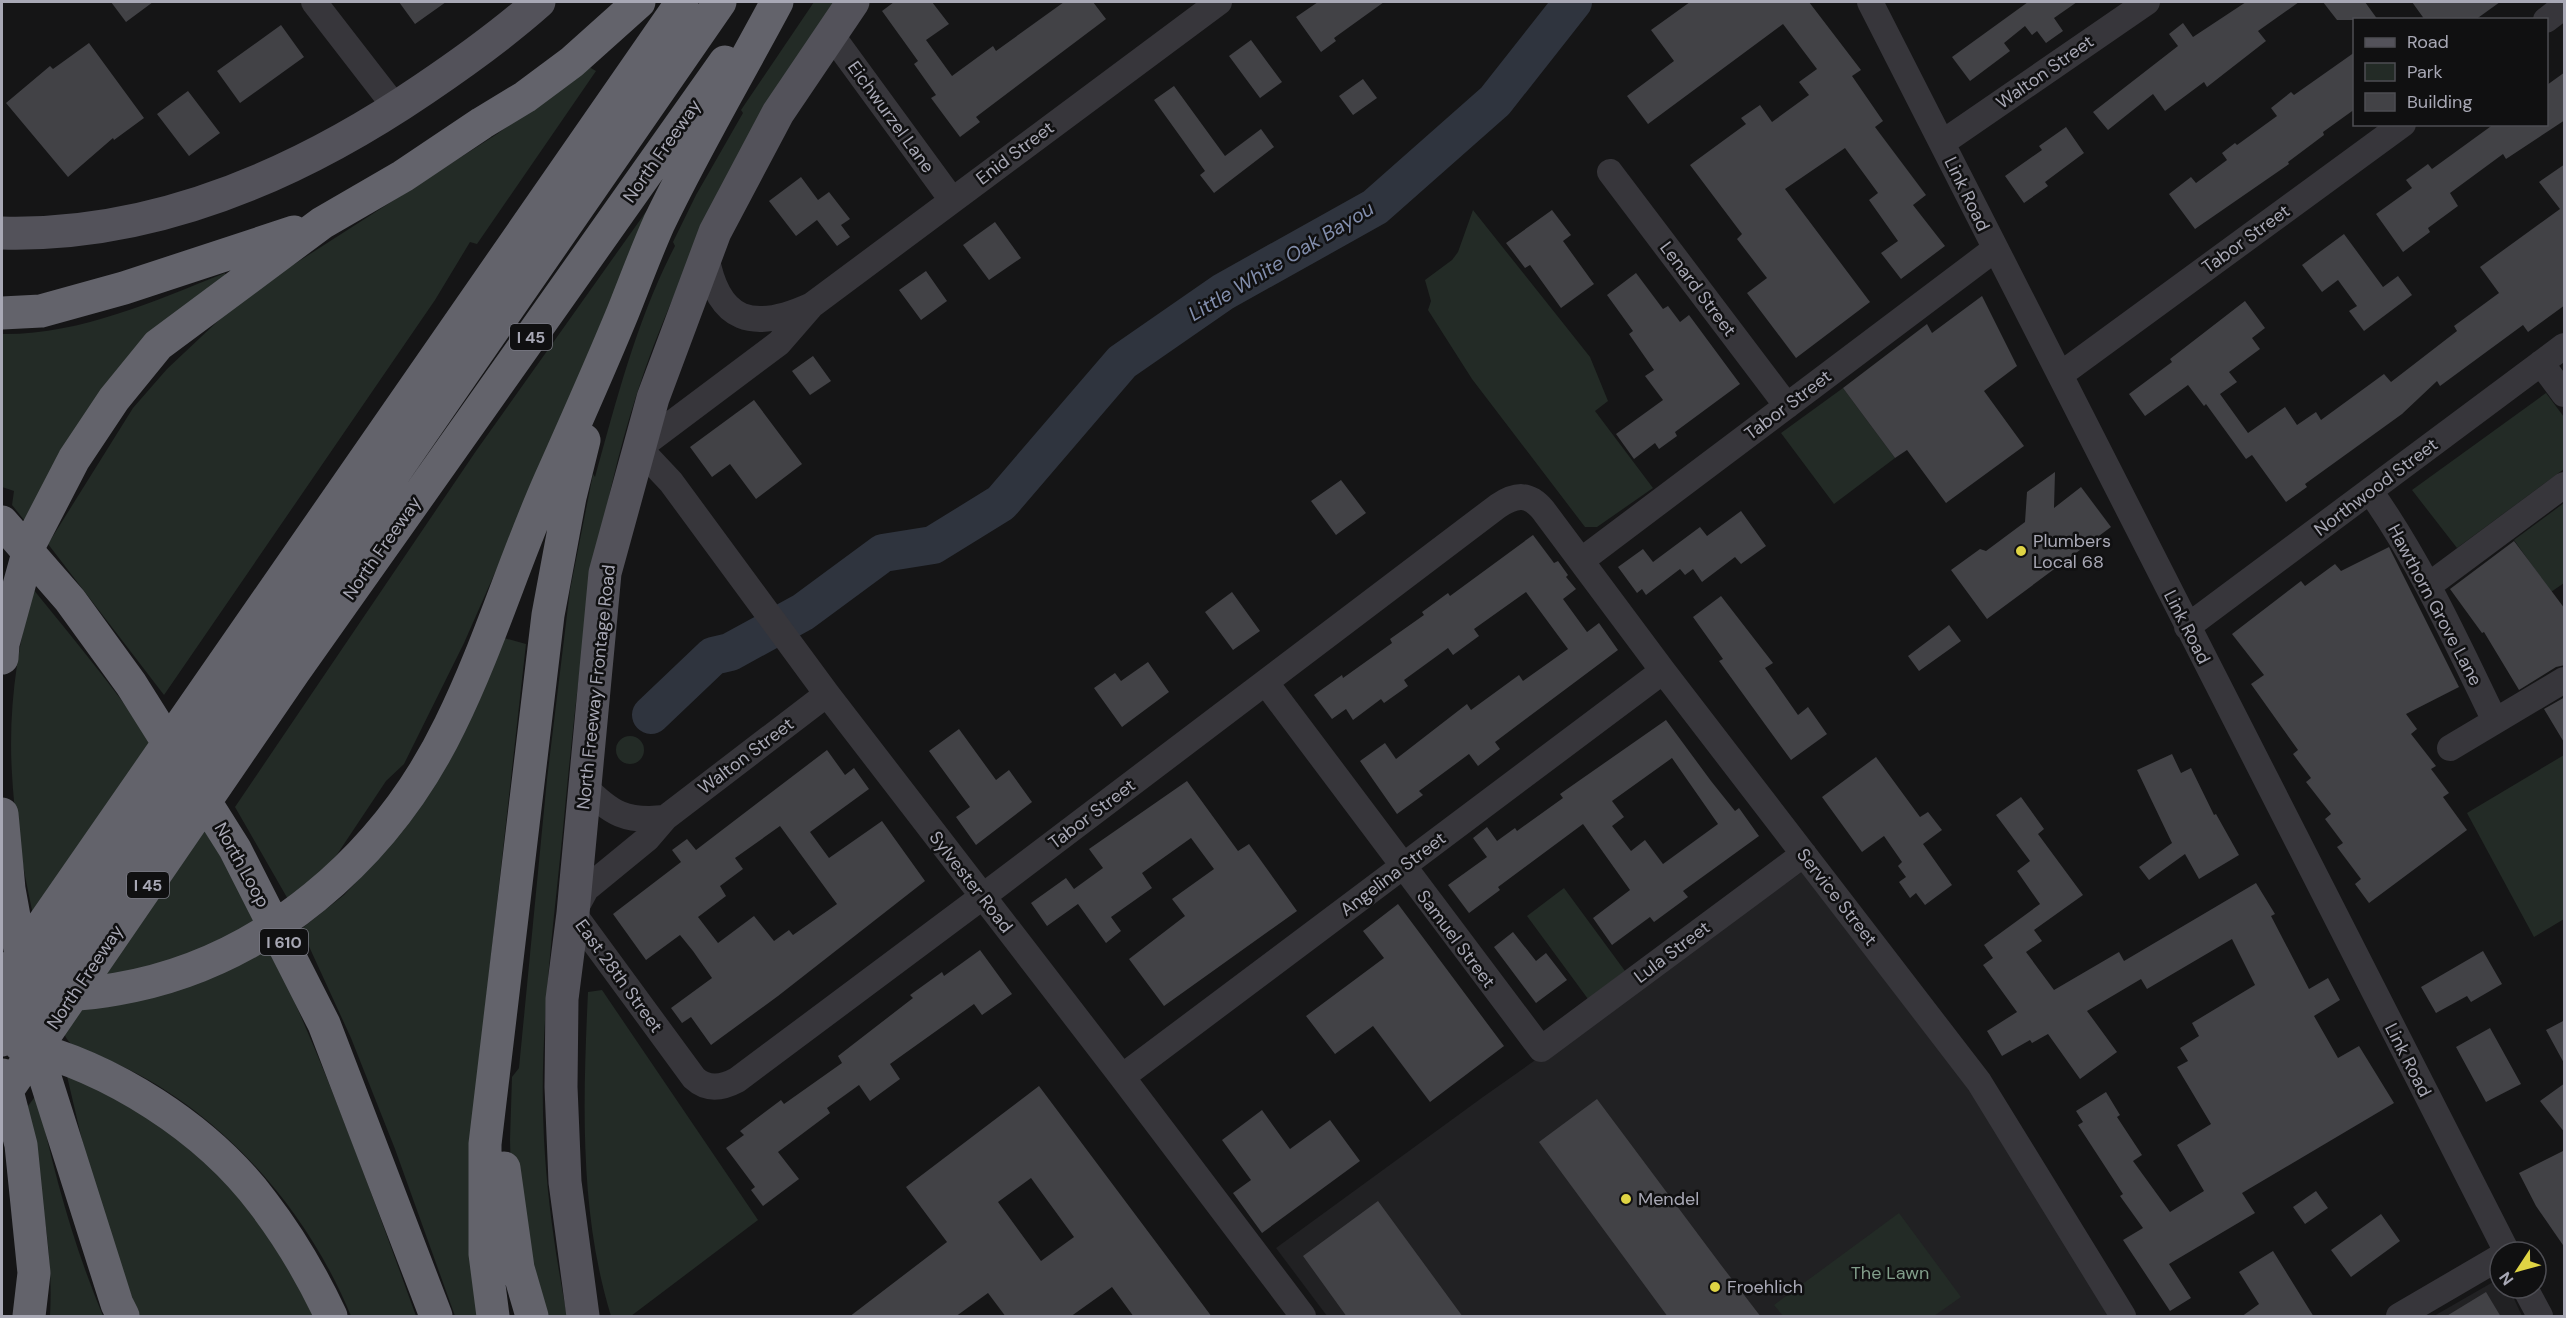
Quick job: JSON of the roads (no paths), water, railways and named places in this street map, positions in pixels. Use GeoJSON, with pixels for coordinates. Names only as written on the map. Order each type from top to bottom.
{"type":"FeatureCollection","features":[{"type":"Feature","properties":{"kind":"highway"},"geometry":{"type":"LineString","coordinates":[[2,658],[3,644],[31,542],[74,459],[114,399],[158,345],[322,223],[403,176],[525,97],[572,62],[639,2]]}},
{"type":"Feature","properties":{"kind":"highway"},"geometry":{"type":"LineString","coordinates":[[2,983],[682,2]]}},
{"type":"Feature","properties":{"kind":"highway","name":"North Freeway"},"geometry":{"type":"LineString","coordinates":[[2,1098],[283,660],[720,2]]}},
{"type":"Feature","properties":{"kind":"highway","name":"North Freeway"},"geometry":{"type":"LineString","coordinates":[[2,1041],[768,2]]}},
{"type":"Feature","properties":{"kind":"highway"},"geometry":{"type":"LineString","coordinates":[[2,997],[53,996],[117,989],[157,980],[198,966],[243,945],[277,925],[330,885],[381,832],[415,786],[449,727],[476,668],[535,514],[603,360],[659,224],[777,2]]}},
{"type":"Feature","properties":{"kind":"highway"},"geometry":{"type":"LineString","coordinates":[[2,313],[41,311],[124,288],[322,223]]}},
{"type":"Feature","properties":{"kind":"highway"},"geometry":{"type":"LineString","coordinates":[[493,1317],[485,1254],[485,1144],[548,615],[570,498],[603,360]]}},
{"type":"Feature","properties":{"kind":"highway","name":"North Loop"},"geometry":{"type":"LineString","coordinates":[[2,522],[70,600],[131,684],[235,849],[324,1024],[436,1317]]}},
{"type":"Feature","properties":{"kind":"highway"},"geometry":{"type":"LineString","coordinates":[[2,814],[9,889],[43,1071],[123,1317]]}},
{"type":"Feature","properties":{"kind":"highway"},"geometry":{"type":"LineString","coordinates":[[500,1029],[502,1156],[508,1212],[518,1268],[532,1317]]}},
{"type":"Feature","properties":{"kind":"highway"},"geometry":{"type":"LineString","coordinates":[[2,1041],[67,1060],[110,1077],[170,1116],[211,1149],[241,1177],[262,1201],[311,1275],[331,1317]]}},
{"type":"Feature","properties":{"kind":"highway"},"geometry":{"type":"LineString","coordinates":[[2,1069],[21,1145],[34,1273],[29,1317]]}},
{"type":"Feature","properties":{"kind":"main road"},"geometry":{"type":"LineString","coordinates":[[2,233],[78,230],[122,223],[189,207],[300,163],[396,108],[462,63],[539,2]]}},
{"type":"Feature","properties":{"kind":"main road","name":"North Freeway Frontage Road"},"geometry":{"type":"LineString","coordinates":[[583,1317],[565,1182],[561,1087],[562,999],[573,913],[605,573],[653,398],[715,232],[778,113],[852,2]]}},
{"type":"Feature","properties":{"kind":"street"},"geometry":{"type":"LineString","coordinates":[[314,2],[396,108]]}},
{"type":"Feature","properties":{"kind":"street","name":"Enid Street"},"geometry":{"type":"LineString","coordinates":[[639,448],[779,343],[812,305],[1219,2]]}},
{"type":"Feature","properties":{"kind":"street","name":"Link Road"},"geometry":{"type":"LineString","coordinates":[[1870,2],[2501,1240]]}},
{"type":"Feature","properties":{"kind":"street","name":"Walton Street"},"geometry":{"type":"LineString","coordinates":[[1942,143],[2147,2]]}},
{"type":"Feature","properties":{"kind":"street"},"geometry":{"type":"LineString","coordinates":[[2548,19],[2565,6]]}},
{"type":"Feature","properties":{"kind":"street","name":"Eichwurzel Lane"},"geometry":{"type":"LineString","coordinates":[[830,33],[952,200]]}},
{"type":"Feature","properties":{"kind":"street","name":"Tabor Street"},"geometry":{"type":"LineString","coordinates":[[2060,375],[2400,126]]}},
{"type":"Feature","properties":{"kind":"street","name":"Lenard Street"},"geometry":{"type":"LineString","coordinates":[[1610,172],[1787,406]]}},
{"type":"Feature","properties":{"kind":"street","name":"Tabor Street"},"geometry":{"type":"LineString","coordinates":[[1582,560],[1995,249]]}},
{"type":"Feature","properties":{"kind":"street","name":"Enid Street"},"geometry":{"type":"LineString","coordinates":[[706,255],[710,279],[717,295],[735,313],[765,320],[777,319],[812,305]]}},
{"type":"Feature","properties":{"kind":"street","name":"Northwood Street"},"geometry":{"type":"LineString","coordinates":[[2187,627],[2565,346]]}},
{"type":"Feature","properties":{"kind":"street"},"geometry":{"type":"LineString","coordinates":[[2541,363],[2565,394]]}},
{"type":"Feature","properties":{"kind":"street","name":"Sylvester Road"},"geometry":{"type":"LineString","coordinates":[[639,448],[671,482],[827,694],[1122,1077],[1303,1317]]}},
{"type":"Feature","properties":{"kind":"street"},"geometry":{"type":"LineString","coordinates":[[2428,585],[2565,485]]}},
{"type":"Feature","properties":{"kind":"street","name":"Hawthorn Grove Lane"},"geometry":{"type":"LineString","coordinates":[[2370,491],[2389,518],[2428,585],[2495,721]]}},
{"type":"Feature","properties":{"kind":"street","name":"Tabor Street"},"geometry":{"type":"LineString","coordinates":[[664,1039],[698,1082],[708,1086],[728,1085],[982,897],[1498,506],[1511,498],[1526,496]]}},
{"type":"Feature","properties":{"kind":"street","name":"Service Street"},"geometry":{"type":"LineString","coordinates":[[1526,496],[1535,501],[1582,560],[1663,671],[1979,1082],[2123,1317]]}},
{"type":"Feature","properties":{"kind":"street","name":"Angelina Street"},"geometry":{"type":"LineString","coordinates":[[1122,1077],[1663,671]]}},
{"type":"Feature","properties":{"kind":"street"},"geometry":{"type":"LineString","coordinates":[[2450,748],[2565,680]]}},
{"type":"Feature","properties":{"kind":"street","name":"Samuel Street"},"geometry":{"type":"LineString","coordinates":[[1266,683],[1541,1049]]}},
{"type":"Feature","properties":{"kind":"street","name":"Walton Street"},"geometry":{"type":"LineString","coordinates":[[573,913],[586,889],[647,839],[665,818],[827,694]]}},
{"type":"Feature","properties":{"kind":"street"},"geometry":{"type":"LineString","coordinates":[[584,786],[612,812],[642,820],[665,818]]}},
{"type":"Feature","properties":{"kind":"street","name":"Lula Street"},"geometry":{"type":"LineString","coordinates":[[1541,1049],[1804,854]]}},
{"type":"Feature","properties":{"kind":"street","name":"East 28th Street"},"geometry":{"type":"LineString","coordinates":[[573,913],[664,1039]]}},
{"type":"Feature","properties":{"kind":"street"},"geometry":{"type":"LineString","coordinates":[[2399,1317],[2488,1264]]}},
{"type":"Feature","properties":{"kind":"street"},"geometry":{"type":"LineString","coordinates":[[2531,1300],[2540,1317]]}},
{"type":"Feature","properties":{"kind":"waterway","name":"Little White Oak Bayou"},"geometry":{"type":"LineString","coordinates":[[651,715],[713,656],[730,652],[803,612],[883,553],[933,545],[1001,503],[1122,362],[1223,292],[1375,207],[1495,101],[1573,2]]}},
{"type":"Feature","properties":{"kind":"place","name":"Plumbers Local 68"},"geometry":{"type":"Point","coordinates":[2021,551]}},
{"type":"Feature","properties":{"kind":"place","name":"Mendel"},"geometry":{"type":"Point","coordinates":[1626,1199]}},
{"type":"Feature","properties":{"kind":"place","name":"Froehlich"},"geometry":{"type":"Point","coordinates":[1715,1287]}},
{"type":"Feature","properties":{"kind":"park label","name":"The Lawn"},"geometry":{"type":"Point","coordinates":[1890,1273]}}]}
